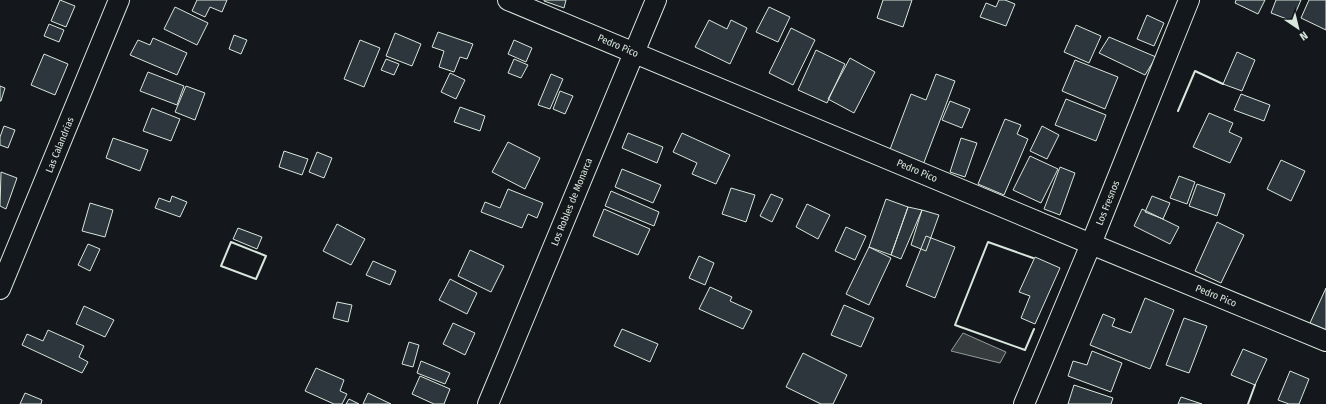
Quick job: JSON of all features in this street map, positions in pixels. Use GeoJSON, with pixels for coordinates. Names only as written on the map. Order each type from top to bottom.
{"type":"FeatureCollection","features":[{"type":"Feature","properties":{"kind":"street","name":"Las Calandrias"},"geometry":{"type":"LineString","coordinates":[[2,280],[119,0]]}},
{"type":"Feature","properties":{"kind":"street","name":"Pedro Pico"},"geometry":{"type":"LineString","coordinates":[[508,0],[1326,341]]}},
{"type":"Feature","properties":{"kind":"street","name":"Los Robles de Monarca"},"geometry":{"type":"LineString","coordinates":[[488,404],[656,0]]}},
{"type":"Feature","properties":{"kind":"street","name":"Los Fresnos"},"geometry":{"type":"LineString","coordinates":[[1024,404],[1091,244],[1189,0]]}},
{"type":"Feature","properties":{"kind":"shaded area"},"geometry":{"type":"Polygon","coordinates":[[[963,333],[1006,352],[1000,363],[951,351],[963,333]]]}},
{"type":"Feature","properties":{"kind":"building"},"geometry":{"type":"Polygon","coordinates":[[[60,0],[75,6],[66,27],[51,21],[60,0]]]}},
{"type":"Feature","properties":{"kind":"building"},"geometry":{"type":"Polygon","coordinates":[[[197,0],[227,0],[222,12],[210,7],[205,17],[192,11],[197,0]]]}},
{"type":"Feature","properties":{"kind":"building"},"geometry":{"type":"Polygon","coordinates":[[[544,0],[566,0],[564,8],[544,0]]]}},
{"type":"Feature","properties":{"kind":"building"},"geometry":{"type":"Polygon","coordinates":[[[883,0],[912,0],[903,27],[877,18],[883,0]]]}},
{"type":"Feature","properties":{"kind":"building"},"geometry":{"type":"Polygon","coordinates":[[[999,0],[1005,0],[1015,4],[1006,26],[980,17],[986,3],[996,7],[999,0]]]}},
{"type":"Feature","properties":{"kind":"building"},"geometry":{"type":"Polygon","coordinates":[[[1236,0],[1265,0],[1258,14],[1235,3],[1236,0]]]}},
{"type":"Feature","properties":{"kind":"building"},"geometry":{"type":"Polygon","coordinates":[[[1276,0],[1301,0],[1292,21],[1271,13],[1276,0]]]}},
{"type":"Feature","properties":{"kind":"building"},"geometry":{"type":"Polygon","coordinates":[[[1309,0],[1326,0],[1326,30],[1301,18],[1309,0]]]}},
{"type":"Feature","properties":{"kind":"building"},"geometry":{"type":"Polygon","coordinates":[[[175,7],[208,23],[197,45],[164,29],[175,7]]]}},
{"type":"Feature","properties":{"kind":"building"},"geometry":{"type":"Polygon","coordinates":[[[769,7],[790,17],[778,42],[756,32],[769,7]]]}},
{"type":"Feature","properties":{"kind":"building"},"geometry":{"type":"Polygon","coordinates":[[[1147,15],[1164,23],[1154,46],[1137,39],[1147,15]]]}},
{"type":"Feature","properties":{"kind":"building"},"geometry":{"type":"Polygon","coordinates":[[[709,20],[727,29],[731,20],[747,28],[730,64],[695,47],[709,20]]]}},
{"type":"Feature","properties":{"kind":"building"},"geometry":{"type":"Polygon","coordinates":[[[49,24],[64,30],[59,42],[44,36],[49,24]]]}},
{"type":"Feature","properties":{"kind":"building"},"geometry":{"type":"Polygon","coordinates":[[[1076,25],[1101,36],[1089,63],[1064,52],[1076,25]]]}},
{"type":"Feature","properties":{"kind":"building"},"geometry":{"type":"Polygon","coordinates":[[[791,28],[815,40],[793,85],[769,73],[791,28]]]}},
{"type":"Feature","properties":{"kind":"building"},"geometry":{"type":"Polygon","coordinates":[[[438,32],[473,44],[467,59],[460,57],[454,72],[439,67],[444,51],[432,47],[438,32]]]}},
{"type":"Feature","properties":{"kind":"building"},"geometry":{"type":"Polygon","coordinates":[[[395,33],[421,44],[412,66],[386,56],[395,33]]]}},
{"type":"Feature","properties":{"kind":"building"},"geometry":{"type":"Polygon","coordinates":[[[234,35],[247,40],[241,54],[229,49],[234,35]]]}},
{"type":"Feature","properties":{"kind":"building"},"geometry":{"type":"Polygon","coordinates":[[[1109,37],[1156,57],[1145,75],[1099,53],[1109,37]]]}},
{"type":"Feature","properties":{"kind":"building"},"geometry":{"type":"Polygon","coordinates":[[[153,38],[187,53],[177,75],[130,55],[138,40],[150,45],[153,38]]]}},
{"type":"Feature","properties":{"kind":"building"},"geometry":{"type":"Polygon","coordinates":[[[360,40],[380,48],[364,87],[344,79],[360,40]]]}},
{"type":"Feature","properties":{"kind":"building"},"geometry":{"type":"Polygon","coordinates":[[[514,40],[532,48],[526,62],[508,54],[514,40]]]}},
{"type":"Feature","properties":{"kind":"building"},"geometry":{"type":"Polygon","coordinates":[[[816,50],[845,64],[827,103],[798,90],[816,50]]]}},
{"type":"Feature","properties":{"kind":"building"},"geometry":{"type":"Polygon","coordinates":[[[1237,52],[1255,60],[1242,91],[1223,84],[1237,52]]]}},
{"type":"Feature","properties":{"kind":"building"},"geometry":{"type":"Polygon","coordinates":[[[44,54],[68,64],[55,95],[31,85],[44,54]]]}},
{"type":"Feature","properties":{"kind":"building"},"geometry":{"type":"Polygon","coordinates":[[[850,58],[875,72],[854,113],[828,99],[850,58]]]}},
{"type":"Feature","properties":{"kind":"building"},"geometry":{"type":"Polygon","coordinates":[[[386,59],[399,64],[394,75],[381,70],[386,59]]]}},
{"type":"Feature","properties":{"kind":"building"},"geometry":{"type":"Polygon","coordinates":[[[514,59],[528,65],[521,78],[508,73],[514,59]]]}},
{"type":"Feature","properties":{"kind":"building"},"geometry":{"type":"Polygon","coordinates":[[[1075,60],[1118,77],[1105,109],[1062,91],[1075,60]]]}},
{"type":"Feature","properties":{"kind":"building"},"geometry":{"type":"Polygon","coordinates":[[[148,72],[184,86],[177,105],[140,91],[148,72]]]}},
{"type":"Feature","properties":{"kind":"building"},"geometry":{"type":"Polygon","coordinates":[[[450,73],[465,80],[456,99],[441,92],[450,73]]]}},
{"type":"Feature","properties":{"kind":"building"},"geometry":{"type":"Polygon","coordinates":[[[551,74],[563,79],[550,109],[538,105],[551,74]]]}},
{"type":"Feature","properties":{"kind":"building"},"geometry":{"type":"Polygon","coordinates":[[[936,74],[955,81],[923,165],[889,152],[911,94],[926,100],[936,74]]]}},
{"type":"Feature","properties":{"kind":"building"},"geometry":{"type":"Polygon","coordinates":[[[0,86],[5,88],[1,101],[0,101],[0,86]]]}},
{"type":"Feature","properties":{"kind":"building"},"geometry":{"type":"Polygon","coordinates":[[[186,86],[205,93],[195,120],[175,112],[186,86]]]}},
{"type":"Feature","properties":{"kind":"building"},"geometry":{"type":"Polygon","coordinates":[[[560,91],[573,96],[565,114],[553,109],[560,91]]]}},
{"type":"Feature","properties":{"kind":"building"},"geometry":{"type":"Polygon","coordinates":[[[1241,94],[1270,105],[1264,121],[1234,110],[1241,94]]]}},
{"type":"Feature","properties":{"kind":"building"},"geometry":{"type":"Polygon","coordinates":[[[1066,99],[1106,115],[1096,141],[1055,125],[1066,99]]]}},
{"type":"Feature","properties":{"kind":"building"},"geometry":{"type":"Polygon","coordinates":[[[950,101],[970,109],[962,128],[942,120],[950,101]]]}},
{"type":"Feature","properties":{"kind":"building"},"geometry":{"type":"Polygon","coordinates":[[[460,107],[485,116],[480,131],[454,122],[460,107]]]}},
{"type":"Feature","properties":{"kind":"building"},"geometry":{"type":"Polygon","coordinates":[[[152,108],[180,119],[171,141],[143,131],[152,108]]]}},
{"type":"Feature","properties":{"kind":"building"},"geometry":{"type":"Polygon","coordinates":[[[1209,113],[1233,123],[1229,132],[1242,138],[1230,163],[1193,147],[1209,113]]]}},
{"type":"Feature","properties":{"kind":"building"},"geometry":{"type":"Polygon","coordinates":[[[1005,119],[1021,125],[1017,134],[1028,139],[1004,195],[978,184],[1005,119]]]}},
{"type":"Feature","properties":{"kind":"building"},"geometry":{"type":"Polygon","coordinates":[[[4,126],[15,130],[8,148],[0,145],[0,137],[4,126]]]}},
{"type":"Feature","properties":{"kind":"building"},"geometry":{"type":"Polygon","coordinates":[[[1042,126],[1059,135],[1047,159],[1030,151],[1042,126]]]}},
{"type":"Feature","properties":{"kind":"building"},"geometry":{"type":"Polygon","coordinates":[[[628,133],[663,147],[657,163],[622,148],[628,133]]]}},
{"type":"Feature","properties":{"kind":"building"},"geometry":{"type":"Polygon","coordinates":[[[682,133],[730,155],[716,184],[692,174],[697,163],[673,152],[682,133]]]}},
{"type":"Feature","properties":{"kind":"building"},"geometry":{"type":"Polygon","coordinates":[[[113,138],[148,150],[140,171],[106,158],[113,138]]]}},
{"type":"Feature","properties":{"kind":"building"},"geometry":{"type":"Polygon","coordinates":[[[961,138],[977,143],[965,177],[950,172],[961,138]]]}},
{"type":"Feature","properties":{"kind":"building"},"geometry":{"type":"Polygon","coordinates":[[[508,142],[540,158],[525,189],[492,172],[508,142]]]}},
{"type":"Feature","properties":{"kind":"building"},"geometry":{"type":"Polygon","coordinates":[[[284,151],[308,159],[302,175],[279,167],[284,151]]]}},
{"type":"Feature","properties":{"kind":"building"},"geometry":{"type":"Polygon","coordinates":[[[317,152],[332,158],[324,178],[309,172],[317,152]]]}},
{"type":"Feature","properties":{"kind":"building"},"geometry":{"type":"Polygon","coordinates":[[[1030,156],[1058,169],[1041,203],[1013,190],[1030,156]]]}},
{"type":"Feature","properties":{"kind":"building"},"geometry":{"type":"Polygon","coordinates":[[[1281,160],[1305,171],[1291,201],[1267,189],[1281,160]]]}},
{"type":"Feature","properties":{"kind":"building"},"geometry":{"type":"Polygon","coordinates":[[[1060,167],[1075,173],[1060,215],[1044,209],[1060,167]]]}},
{"type":"Feature","properties":{"kind":"building"},"geometry":{"type":"Polygon","coordinates":[[[622,169],[661,185],[653,203],[615,187],[622,169]]]}},
{"type":"Feature","properties":{"kind":"building"},"geometry":{"type":"Polygon","coordinates":[[[1,172],[17,178],[6,209],[0,206],[1,172]]]}},
{"type":"Feature","properties":{"kind":"building"},"geometry":{"type":"Polygon","coordinates":[[[1179,176],[1195,182],[1187,204],[1170,198],[1179,176]]]}},
{"type":"Feature","properties":{"kind":"building"},"geometry":{"type":"Polygon","coordinates":[[[1197,184],[1225,194],[1217,216],[1189,206],[1197,184]]]}},
{"type":"Feature","properties":{"kind":"building"},"geometry":{"type":"Polygon","coordinates":[[[731,188],[755,195],[746,222],[722,214],[731,188]]]}},
{"type":"Feature","properties":{"kind":"building"},"geometry":{"type":"Polygon","coordinates":[[[508,189],[543,203],[537,218],[528,214],[522,228],[481,212],[485,202],[500,208],[508,189]]]}},
{"type":"Feature","properties":{"kind":"building"},"geometry":{"type":"Polygon","coordinates":[[[611,191],[659,212],[654,226],[605,206],[611,191]]]}},
{"type":"Feature","properties":{"kind":"building"},"geometry":{"type":"Polygon","coordinates":[[[771,194],[783,199],[772,222],[760,216],[771,194]]]}},
{"type":"Feature","properties":{"kind":"building"},"geometry":{"type":"Polygon","coordinates":[[[172,196],[187,202],[180,217],[155,208],[159,198],[170,202],[172,196]]]}},
{"type":"Feature","properties":{"kind":"building"},"geometry":{"type":"Polygon","coordinates":[[[1152,196],[1170,203],[1163,219],[1145,212],[1152,196]]]}},
{"type":"Feature","properties":{"kind":"building"},"geometry":{"type":"Polygon","coordinates":[[[886,199],[908,207],[891,255],[869,247],[886,199]]]}},
{"type":"Feature","properties":{"kind":"building"},"geometry":{"type":"Polygon","coordinates":[[[90,203],[113,210],[105,237],[82,231],[90,203]]]}},
{"type":"Feature","properties":{"kind":"building"},"geometry":{"type":"Polygon","coordinates":[[[807,204],[830,215],[818,239],[796,227],[807,204]]]}},
{"type":"Feature","properties":{"kind":"building"},"geometry":{"type":"Polygon","coordinates":[[[908,207],[922,210],[901,259],[891,255],[908,207]]]}},
{"type":"Feature","properties":{"kind":"building"},"geometry":{"type":"Polygon","coordinates":[[[604,209],[650,229],[638,255],[593,236],[604,209]]]}},
{"type":"Feature","properties":{"kind":"building"},"geometry":{"type":"Polygon","coordinates":[[[1142,209],[1179,227],[1170,244],[1134,226],[1142,209]]]}},
{"type":"Feature","properties":{"kind":"building"},"geometry":{"type":"Polygon","coordinates":[[[922,210],[939,215],[926,251],[911,245],[922,210]]]}},
{"type":"Feature","properties":{"kind":"building"},"geometry":{"type":"Polygon","coordinates":[[[1217,222],[1244,235],[1221,283],[1195,271],[1217,222]]]}},
{"type":"Feature","properties":{"kind":"building"},"geometry":{"type":"Polygon","coordinates":[[[337,224],[365,239],[351,265],[323,251],[337,224]]]}},
{"type":"Feature","properties":{"kind":"building"},"geometry":{"type":"Polygon","coordinates":[[[846,227],[866,236],[855,260],[835,251],[846,227]]]}},
{"type":"Feature","properties":{"kind":"building"},"geometry":{"type":"Polygon","coordinates":[[[238,228],[262,237],[257,249],[233,239],[238,228]]]}},
{"type":"Feature","properties":{"kind":"building"},"geometry":{"type":"Polygon","coordinates":[[[926,236],[955,247],[935,298],[906,286],[926,236]]]}},
{"type":"Feature","properties":{"kind":"building"},"geometry":{"type":"Polygon","coordinates":[[[88,244],[100,249],[90,271],[78,265],[88,244]]]}},
{"type":"Feature","properties":{"kind":"building"},"geometry":{"type":"Polygon","coordinates":[[[869,247],[891,258],[869,305],[846,294],[869,247]]]}},
{"type":"Feature","properties":{"kind":"building"},"geometry":{"type":"Polygon","coordinates":[[[470,250],[504,266],[491,292],[458,276],[470,250]]]}},
{"type":"Feature","properties":{"kind":"building"},"geometry":{"type":"Polygon","coordinates":[[[699,256],[714,263],[705,285],[689,278],[699,256]]]}},
{"type":"Feature","properties":{"kind":"building"},"geometry":{"type":"Polygon","coordinates":[[[1035,257],[1060,268],[1035,324],[1021,318],[1030,296],[1019,292],[1035,257]]]}},
{"type":"Feature","properties":{"kind":"building"},"geometry":{"type":"Polygon","coordinates":[[[373,261],[396,271],[390,285],[366,275],[373,261]]]}},
{"type":"Feature","properties":{"kind":"building"},"geometry":{"type":"Polygon","coordinates":[[[450,279],[477,293],[467,314],[439,300],[450,279]]]}},
{"type":"Feature","properties":{"kind":"building"},"geometry":{"type":"Polygon","coordinates":[[[710,287],[732,297],[730,301],[752,311],[743,329],[699,309],[710,287]]]}},
{"type":"Feature","properties":{"kind":"building"},"geometry":{"type":"Polygon","coordinates":[[[1326,288],[1326,330],[1310,323],[1326,288]]]}},
{"type":"Feature","properties":{"kind":"building"},"geometry":{"type":"Polygon","coordinates":[[[1145,298],[1174,310],[1150,369],[1090,345],[1103,314],[1115,319],[1112,326],[1131,333],[1145,298]]]}},
{"type":"Feature","properties":{"kind":"building"},"geometry":{"type":"Polygon","coordinates":[[[337,302],[352,305],[348,322],[333,318],[337,302]]]}},
{"type":"Feature","properties":{"kind":"building"},"geometry":{"type":"Polygon","coordinates":[[[844,305],[874,318],[861,347],[831,335],[844,305]]]}},
{"type":"Feature","properties":{"kind":"building"},"geometry":{"type":"Polygon","coordinates":[[[84,306],[114,320],[105,337],[76,324],[84,306]]]}},
{"type":"Feature","properties":{"kind":"building"},"geometry":{"type":"Polygon","coordinates":[[[1184,318],[1207,326],[1189,373],[1166,365],[1184,318]]]}},
{"type":"Feature","properties":{"kind":"building"},"geometry":{"type":"Polygon","coordinates":[[[453,323],[475,333],[465,355],[443,344],[453,323]]]}},
{"type":"Feature","properties":{"kind":"building"},"geometry":{"type":"Polygon","coordinates":[[[622,329],[658,344],[650,362],[614,346],[622,329]]]}},
{"type":"Feature","properties":{"kind":"building"},"geometry":{"type":"Polygon","coordinates":[[[48,330],[84,346],[79,357],[88,362],[82,373],[22,345],[27,334],[43,341],[48,330]]]}},
{"type":"Feature","properties":{"kind":"building"},"geometry":{"type":"Polygon","coordinates":[[[409,342],[419,345],[413,367],[402,364],[409,342]]]}},
{"type":"Feature","properties":{"kind":"building"},"geometry":{"type":"Polygon","coordinates":[[[1243,349],[1267,359],[1255,385],[1231,375],[1243,349]]]}},
{"type":"Feature","properties":{"kind":"building"},"geometry":{"type":"Polygon","coordinates":[[[1092,351],[1122,363],[1111,392],[1068,376],[1073,361],[1087,365],[1092,351]]]}},
{"type":"Feature","properties":{"kind":"building"},"geometry":{"type":"Polygon","coordinates":[[[803,353],[847,375],[833,404],[821,404],[786,387],[803,353]]]}},
{"type":"Feature","properties":{"kind":"building"},"geometry":{"type":"Polygon","coordinates":[[[421,361],[450,373],[445,384],[417,373],[421,361]]]}},
{"type":"Feature","properties":{"kind":"building"},"geometry":{"type":"Polygon","coordinates":[[[316,368],[344,380],[340,391],[347,394],[342,404],[334,404],[305,391],[316,368]]]}},
{"type":"Feature","properties":{"kind":"building"},"geometry":{"type":"Polygon","coordinates":[[[1290,371],[1309,379],[1299,404],[1289,404],[1278,400],[1290,371]]]}},
{"type":"Feature","properties":{"kind":"building"},"geometry":{"type":"Polygon","coordinates":[[[420,376],[450,389],[444,404],[434,404],[412,394],[420,376]]]}},
{"type":"Feature","properties":{"kind":"building"},"geometry":{"type":"Polygon","coordinates":[[[1074,385],[1113,398],[1111,404],[1068,404],[1074,385]]]}},
{"type":"Feature","properties":{"kind":"building"},"geometry":{"type":"Polygon","coordinates":[[[25,393],[42,400],[41,404],[20,404],[25,393]]]}},
{"type":"Feature","properties":{"kind":"building"},"geometry":{"type":"Polygon","coordinates":[[[368,393],[391,404],[363,404],[368,393]]]}},
{"type":"Feature","properties":{"kind":"building"},"geometry":{"type":"Polygon","coordinates":[[[1181,397],[1202,404],[1178,404],[1181,397]]]}},
{"type":"Feature","properties":{"kind":"building"},"geometry":{"type":"Polygon","coordinates":[[[349,399],[359,404],[346,404],[349,399]]]}},
{"type":"Feature","properties":{"kind":"wall"},"geometry":{"type":"LineString","coordinates":[[1178,111],[1195,71],[1223,84]]}},
{"type":"Feature","properties":{"kind":"wall"},"geometry":{"type":"LineString","coordinates":[[231,242],[266,256],[256,279],[221,266],[231,242]]}},
{"type":"Feature","properties":{"kind":"wall"},"geometry":{"type":"LineString","coordinates":[[1033,258],[988,242],[955,325],[1025,350],[1034,329]]}},
{"type":"Feature","properties":{"kind":"wall"},"geometry":{"type":"LineString","coordinates":[[1248,404],[1255,385]]}}]}
